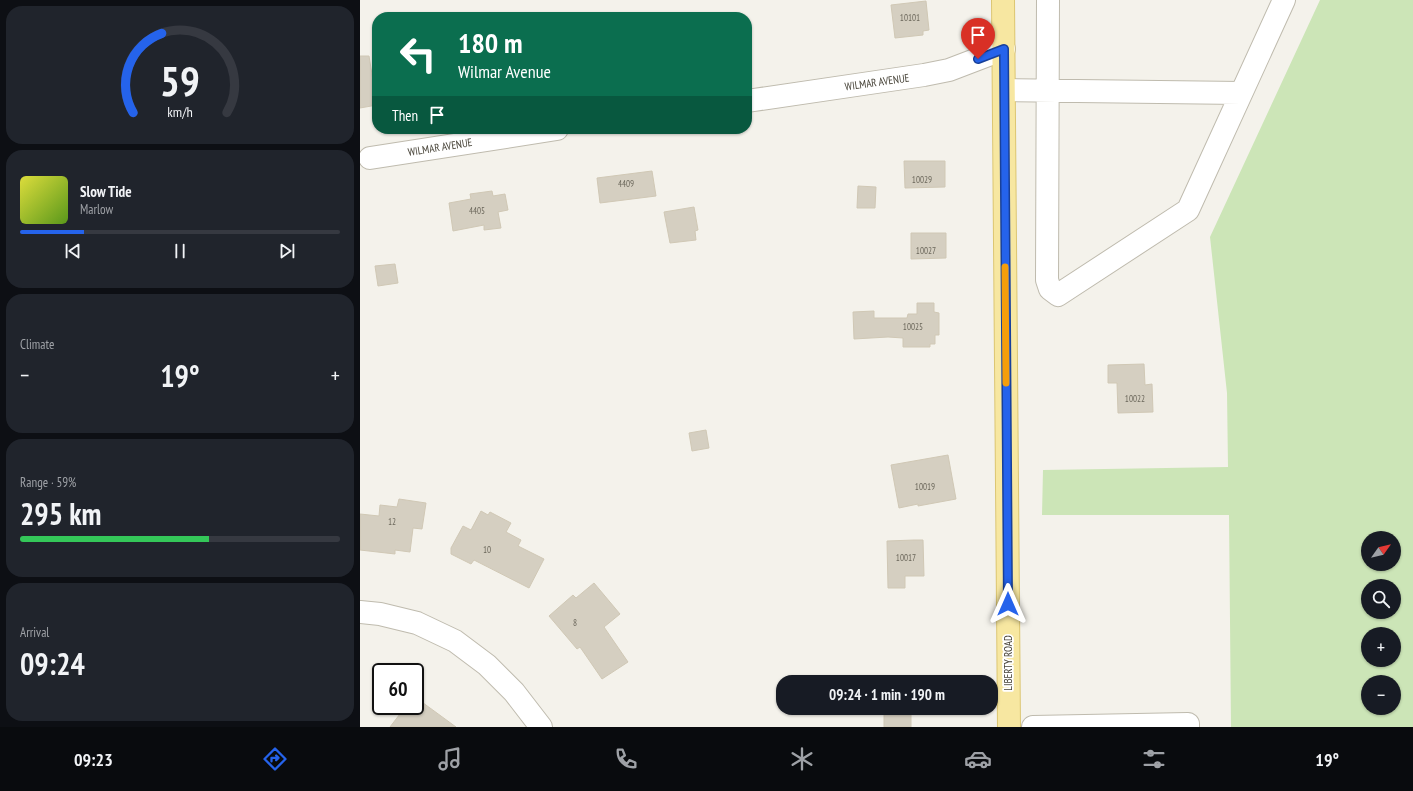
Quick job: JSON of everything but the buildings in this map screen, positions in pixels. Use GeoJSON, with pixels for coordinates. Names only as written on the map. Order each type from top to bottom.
{"type":"FeatureCollection","features":[{"type":"Feature","properties":{"kind":"main road","name":"LIBERTY ROAD"},"geometry":{"type":"LineString","coordinates":[[1003,0],[1009,727]]}},
{"type":"Feature","properties":{"kind":"street"},"geometry":{"type":"LineString","coordinates":[[1048,0],[1047,280],[1050,289],[1058,295],[1188,210],[1284,0]]}},
{"type":"Feature","properties":{"kind":"street","name":"WILMAR AVENUE"},"geometry":{"type":"LineString","coordinates":[[752,100],[949,70],[1004,49]]}},
{"type":"Feature","properties":{"kind":"street"},"geometry":{"type":"LineString","coordinates":[[1004,90],[1241,93]]}},
{"type":"Feature","properties":{"kind":"street","name":"WILMAR AVENUE"},"geometry":{"type":"LineString","coordinates":[[370,158],[525,134]]}},
{"type":"Feature","properties":{"kind":"street"},"geometry":{"type":"LineString","coordinates":[[360,612],[380,614],[417,623],[455,641],[493,671],[514,692],[541,727]]}},
{"type":"Feature","properties":{"kind":"street"},"geometry":{"type":"LineString","coordinates":[[1033,727],[1188,724],[1188,727]]}},
{"type":"Feature","properties":{"kind":"green space"},"geometry":{"type":"Polygon","coordinates":[[[1320,0],[1413,0],[1413,727],[1231,727],[1229,515],[1042,515],[1043,470],[1228,467],[1227,393],[1210,237],[1320,0]]]}},
{"type":"Feature","properties":{"kind":"slow traffic"},"geometry":{"type":"LineString","coordinates":[[1005,267],[1006,383]]}},
{"type":"Feature","properties":{"kind":"route"},"geometry":{"type":"LineString","coordinates":[[978,59],[1004,49],[1008,604]]}}]}
